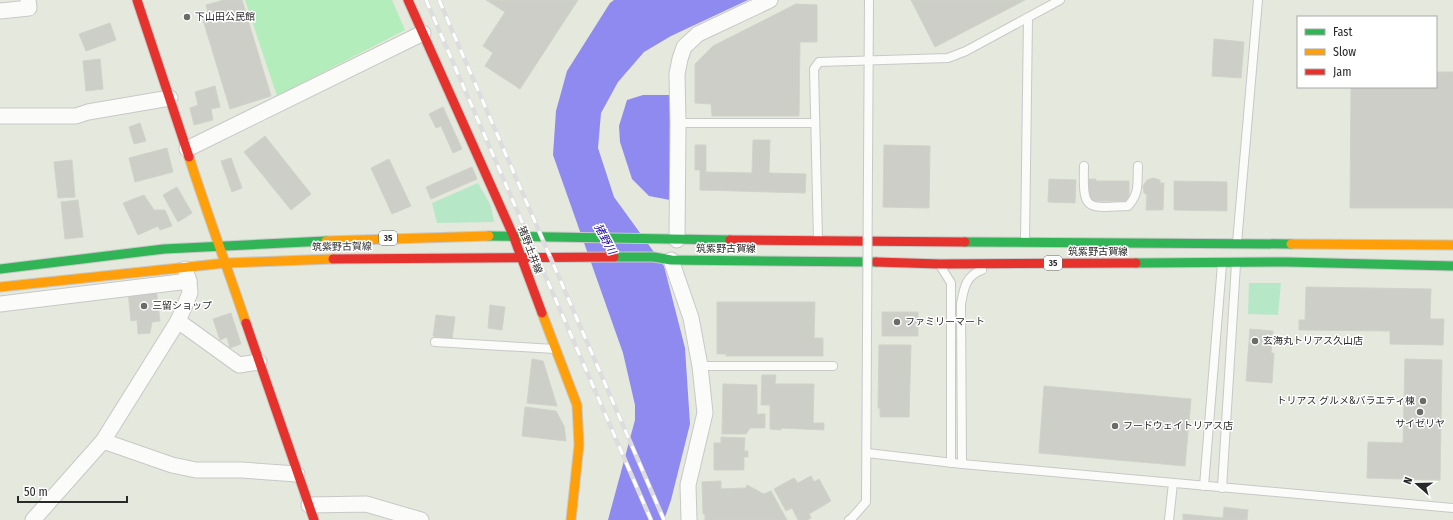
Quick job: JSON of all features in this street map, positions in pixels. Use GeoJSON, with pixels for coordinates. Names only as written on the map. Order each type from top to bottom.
{"type":"FeatureCollection","features":[{"type":"Feature","properties":{"kind":"main road"},"geometry":{"type":"LineString","coordinates":[[137,0],[218,246],[226,263],[314,520]]}},
{"type":"Feature","properties":{"kind":"main road","name":"猪野土井線"},"geometry":{"type":"LineString","coordinates":[[408,0],[513,235],[577,405],[579,445],[571,520]]}},
{"type":"Feature","properties":{"kind":"main road","name":"筑紫野古賀線"},"geometry":{"type":"LineString","coordinates":[[0,269],[164,249],[513,235],[653,240],[818,242],[1453,245]]}},
{"type":"Feature","properties":{"kind":"main road","name":"筑紫野古賀線"},"geometry":{"type":"LineString","coordinates":[[0,287],[187,275],[226,263],[298,259],[654,256],[671,260],[820,260],[940,264],[1287,262],[1453,266]]}},
{"type":"Feature","properties":{"kind":"street"},"geometry":{"type":"LineString","coordinates":[[0,11],[29,8],[28,0]]}},
{"type":"Feature","properties":{"kind":"street"},"geometry":{"type":"LineString","coordinates":[[677,240],[677,74],[684,47],[698,34],[770,0]]}},
{"type":"Feature","properties":{"kind":"street"},"geometry":{"type":"LineString","coordinates":[[187,149],[423,34]]}},
{"type":"Feature","properties":{"kind":"street"},"geometry":{"type":"LineString","coordinates":[[0,116],[76,116],[88,112],[170,98]]}},
{"type":"Feature","properties":{"kind":"street"},"geometry":{"type":"LineString","coordinates":[[671,260],[691,318],[700,366],[705,413],[688,485],[689,520]]}},
{"type":"Feature","properties":{"kind":"street"},"geometry":{"type":"LineString","coordinates":[[0,304],[187,275],[190,293],[178,321],[103,441],[33,520]]}},
{"type":"Feature","properties":{"kind":"street"},"geometry":{"type":"LineString","coordinates":[[178,321],[239,365],[259,362]]}},
{"type":"Feature","properties":{"kind":"street"},"geometry":{"type":"LineString","coordinates":[[103,441],[172,464],[196,470],[241,470],[297,474]]}},
{"type":"Feature","properties":{"kind":"street"},"geometry":{"type":"LineString","coordinates":[[309,505],[366,504],[421,520]]}},
{"type":"Feature","properties":{"kind":"lane"},"geometry":{"type":"LineString","coordinates":[[851,519],[866,502],[869,0]]}},
{"type":"Feature","properties":{"kind":"lane"},"geometry":{"type":"LineString","coordinates":[[818,242],[814,123],[814,69],[819,62],[948,58],[966,51],[1060,0]]}},
{"type":"Feature","properties":{"kind":"lane"},"geometry":{"type":"LineString","coordinates":[[1237,244],[1258,0]]}},
{"type":"Feature","properties":{"kind":"lane"},"geometry":{"type":"LineString","coordinates":[[1026,242],[1028,18]]}},
{"type":"Feature","properties":{"kind":"lane"},"geometry":{"type":"LineString","coordinates":[[678,123],[814,123]]}},
{"type":"Feature","properties":{"kind":"lane"},"geometry":{"type":"LineString","coordinates":[[1084,166],[1084,193],[1087,201],[1095,208],[1128,206],[1137,194],[1138,166]]}},
{"type":"Feature","properties":{"kind":"lane"},"geometry":{"type":"LineString","coordinates":[[962,464],[961,304],[965,283],[976,272],[1003,263]]}},
{"type":"Feature","properties":{"kind":"lane"},"geometry":{"type":"LineString","coordinates":[[1204,486],[1222,263]]}},
{"type":"Feature","properties":{"kind":"lane"},"geometry":{"type":"LineString","coordinates":[[1222,488],[1236,263]]}},
{"type":"Feature","properties":{"kind":"lane"},"geometry":{"type":"LineString","coordinates":[[940,264],[951,283],[951,463]]}},
{"type":"Feature","properties":{"kind":"lane"},"geometry":{"type":"LineString","coordinates":[[436,342],[556,350]]}},
{"type":"Feature","properties":{"kind":"lane"},"geometry":{"type":"LineString","coordinates":[[700,366],[833,366]]}},
{"type":"Feature","properties":{"kind":"lane"},"geometry":{"type":"LineString","coordinates":[[867,454],[1222,488],[1453,508]]}},
{"type":"Feature","properties":{"kind":"lane"},"geometry":{"type":"LineString","coordinates":[[1169,520],[1173,483]]}},
{"type":"Feature","properties":{"kind":"green space"},"geometry":{"type":"Polygon","coordinates":[[[245,0],[392,0],[405,30],[277,96],[245,0]]]}},
{"type":"Feature","properties":{"kind":"green space"},"geometry":{"type":"Polygon","coordinates":[[[478,183],[491,206],[494,222],[437,223],[432,203],[478,183]]]}},
{"type":"Feature","properties":{"kind":"green space"},"geometry":{"type":"Polygon","coordinates":[[[1249,283],[1281,283],[1278,315],[1248,314],[1249,283]]]}},
{"type":"Feature","properties":{"kind":"water","name":"猪野川"},"geometry":{"type":"Polygon","coordinates":[[[614,0],[748,0],[671,36],[644,52],[618,82],[601,113],[598,148],[614,197],[664,266],[685,348],[690,424],[671,500],[664,520],[608,520],[635,420],[635,405],[623,353],[553,155],[556,111],[567,71],[610,3],[614,0]]]}},
{"type":"Feature","properties":{"kind":"water"},"geometry":{"type":"Polygon","coordinates":[[[643,95],[672,95],[670,200],[649,196],[632,179],[620,142],[619,126],[627,100],[643,95]]]}},
{"type":"Feature","properties":{"kind":"building"},"geometry":{"type":"Polygon","coordinates":[[[224,0],[242,0],[271,96],[230,109],[203,20],[210,18],[206,5],[224,0]]]}},
{"type":"Feature","properties":{"kind":"building"},"geometry":{"type":"Polygon","coordinates":[[[486,0],[578,0],[520,89],[485,66],[493,53],[483,46],[505,12],[486,0]]]}},
{"type":"Feature","properties":{"kind":"building"},"geometry":{"type":"Polygon","coordinates":[[[911,0],[1025,0],[935,47],[911,0]]]}},
{"type":"Feature","properties":{"kind":"building"},"geometry":{"type":"Polygon","coordinates":[[[796,4],[817,5],[817,42],[800,42],[799,116],[712,116],[711,104],[695,103],[695,64],[713,46],[796,4]]]}},
{"type":"Feature","properties":{"kind":"building"},"geometry":{"type":"Polygon","coordinates":[[[110,23],[116,40],[86,51],[79,34],[110,23]]]}},
{"type":"Feature","properties":{"kind":"building"},"geometry":{"type":"Polygon","coordinates":[[[1214,39],[1244,42],[1241,78],[1212,76],[1214,39]]]}},
{"type":"Feature","properties":{"kind":"building"},"geometry":{"type":"Polygon","coordinates":[[[100,59],[103,89],[86,91],[83,61],[100,59]]]}},
{"type":"Feature","properties":{"kind":"building"},"geometry":{"type":"Polygon","coordinates":[[[1437,72],[1453,72],[1453,208],[1350,208],[1351,88],[1437,88],[1437,72]]]}},
{"type":"Feature","properties":{"kind":"building"},"geometry":{"type":"Polygon","coordinates":[[[215,86],[220,107],[211,109],[213,120],[194,125],[190,108],[198,105],[195,92],[215,86]]]}},
{"type":"Feature","properties":{"kind":"building"},"geometry":{"type":"Polygon","coordinates":[[[443,107],[462,149],[453,153],[441,126],[436,128],[429,114],[443,107]]]}},
{"type":"Feature","properties":{"kind":"building"},"geometry":{"type":"Polygon","coordinates":[[[140,123],[146,141],[134,144],[129,127],[140,123]]]}},
{"type":"Feature","properties":{"kind":"building"},"geometry":{"type":"Polygon","coordinates":[[[265,136],[311,194],[291,210],[244,152],[265,136]]]}},
{"type":"Feature","properties":{"kind":"building"},"geometry":{"type":"Polygon","coordinates":[[[753,140],[770,140],[769,173],[806,174],[805,193],[700,190],[700,170],[695,170],[695,145],[706,145],[706,172],[752,173],[753,140]]]}},
{"type":"Feature","properties":{"kind":"building"},"geometry":{"type":"Polygon","coordinates":[[[884,145],[930,146],[929,208],[883,207],[884,145]]]}},
{"type":"Feature","properties":{"kind":"building"},"geometry":{"type":"Polygon","coordinates":[[[167,148],[173,172],[135,182],[129,158],[167,148]]]}},
{"type":"Feature","properties":{"kind":"building"},"geometry":{"type":"Polygon","coordinates":[[[231,158],[242,188],[232,192],[221,161],[231,158]]]}},
{"type":"Feature","properties":{"kind":"building"},"geometry":{"type":"Polygon","coordinates":[[[389,159],[411,206],[392,214],[371,168],[389,159]]]}},
{"type":"Feature","properties":{"kind":"building"},"geometry":{"type":"Polygon","coordinates":[[[72,160],[75,197],[58,198],[54,162],[72,160]]]}},
{"type":"Feature","properties":{"kind":"building"},"geometry":{"type":"Polygon","coordinates":[[[472,167],[477,179],[431,199],[426,187],[472,167]]]}},
{"type":"Feature","properties":{"kind":"building"},"geometry":{"type":"Polygon","coordinates":[[[1153,178],[1160,180],[1160,183],[1164,183],[1163,210],[1146,210],[1147,195],[1144,193],[1143,186],[1147,180],[1153,178]]]}},
{"type":"Feature","properties":{"kind":"building"},"geometry":{"type":"Polygon","coordinates":[[[1049,179],[1076,180],[1075,203],[1048,202],[1049,179]]]}},
{"type":"Feature","properties":{"kind":"building"},"geometry":{"type":"Polygon","coordinates":[[[1089,179],[1096,179],[1096,181],[1129,181],[1129,196],[1126,201],[1093,201],[1089,197],[1089,179]]]}},
{"type":"Feature","properties":{"kind":"building"},"geometry":{"type":"Polygon","coordinates":[[[1174,181],[1227,182],[1227,211],[1174,210],[1174,181]]]}},
{"type":"Feature","properties":{"kind":"building"},"geometry":{"type":"Polygon","coordinates":[[[177,187],[192,213],[178,222],[163,195],[177,187]]]}},
{"type":"Feature","properties":{"kind":"building"},"geometry":{"type":"Polygon","coordinates":[[[144,195],[154,210],[165,210],[172,226],[160,230],[158,226],[138,235],[123,203],[144,195]]]}},
{"type":"Feature","properties":{"kind":"building"},"geometry":{"type":"Polygon","coordinates":[[[78,200],[83,237],[65,239],[61,202],[78,200]]]}},
{"type":"Feature","properties":{"kind":"building"},"geometry":{"type":"Polygon","coordinates":[[[1306,287],[1431,289],[1430,319],[1444,319],[1443,345],[1390,344],[1390,331],[1299,330],[1299,320],[1305,320],[1306,287]]]}},
{"type":"Feature","properties":{"kind":"building"},"geometry":{"type":"Polygon","coordinates":[[[156,288],[160,321],[152,322],[150,333],[138,334],[137,320],[131,321],[128,291],[156,288]]]}},
{"type":"Feature","properties":{"kind":"building"},"geometry":{"type":"Polygon","coordinates":[[[717,302],[815,302],[814,338],[823,338],[823,356],[726,356],[726,354],[717,354],[717,302]]]}},
{"type":"Feature","properties":{"kind":"building"},"geometry":{"type":"Polygon","coordinates":[[[490,305],[505,307],[502,330],[488,328],[490,305]]]}},
{"type":"Feature","properties":{"kind":"building"},"geometry":{"type":"Polygon","coordinates":[[[882,312],[918,312],[918,336],[882,336],[882,312]]]}},
{"type":"Feature","properties":{"kind":"building"},"geometry":{"type":"Polygon","coordinates":[[[231,313],[241,344],[230,348],[227,337],[220,340],[213,319],[231,313]]]}},
{"type":"Feature","properties":{"kind":"building"},"geometry":{"type":"Polygon","coordinates":[[[436,315],[455,317],[452,339],[433,336],[436,315]]]}},
{"type":"Feature","properties":{"kind":"building"},"geometry":{"type":"Polygon","coordinates":[[[1250,329],[1273,331],[1271,353],[1274,353],[1272,383],[1246,381],[1250,329]]]}},
{"type":"Feature","properties":{"kind":"building"},"geometry":{"type":"Polygon","coordinates":[[[879,345],[911,345],[909,417],[880,417],[880,408],[878,408],[879,345]]]}},
{"type":"Feature","properties":{"kind":"building"},"geometry":{"type":"Polygon","coordinates":[[[532,359],[543,361],[557,406],[527,403],[532,359]]]}},
{"type":"Feature","properties":{"kind":"building","name":"トリアス グルメ&バラエティ棟"},"geometry":{"type":"Polygon","coordinates":[[[1405,359],[1442,360],[1440,480],[1367,478],[1368,442],[1403,443],[1405,359]]]}},
{"type":"Feature","properties":{"kind":"building"},"geometry":{"type":"Polygon","coordinates":[[[762,375],[776,375],[775,384],[814,384],[813,423],[824,423],[824,430],[781,428],[781,430],[770,429],[770,405],[761,405],[762,375]]]}},
{"type":"Feature","properties":{"kind":"building"},"geometry":{"type":"Polygon","coordinates":[[[723,384],[757,385],[757,414],[765,414],[765,428],[750,428],[746,434],[722,434],[723,384]]]}},
{"type":"Feature","properties":{"kind":"building"},"geometry":{"type":"Polygon","coordinates":[[[1044,386],[1191,399],[1185,466],[1039,453],[1044,386]]]}},
{"type":"Feature","properties":{"kind":"building"},"geometry":{"type":"Polygon","coordinates":[[[525,407],[556,411],[564,426],[566,441],[522,436],[525,407]]]}},
{"type":"Feature","properties":{"kind":"building"},"geometry":{"type":"Polygon","coordinates":[[[721,437],[745,438],[744,451],[748,451],[748,457],[744,457],[744,470],[714,470],[714,443],[721,443],[721,437]]]}},
{"type":"Feature","properties":{"kind":"building"},"geometry":{"type":"Polygon","coordinates":[[[811,476],[814,482],[819,479],[831,501],[809,514],[811,518],[807,520],[798,520],[792,508],[786,511],[774,489],[794,478],[798,483],[811,476]]]}},
{"type":"Feature","properties":{"kind":"building"},"geometry":{"type":"Polygon","coordinates":[[[721,481],[721,489],[746,488],[747,485],[764,494],[771,491],[787,520],[705,520],[705,514],[703,514],[702,482],[721,481]]]}},
{"type":"Feature","properties":{"kind":"building"},"geometry":{"type":"Polygon","coordinates":[[[1224,507],[1248,510],[1247,520],[1183,520],[1183,514],[1223,518],[1224,507]]]}},
{"type":"Feature","properties":{"kind":"railway"},"geometry":{"type":"LineString","coordinates":[[426,0],[651,520]]}},
{"type":"Feature","properties":{"kind":"railway"},"geometry":{"type":"LineString","coordinates":[[439,0],[664,520]]}},
{"type":"Feature","properties":{"kind":"traffic: fast"},"geometry":{"type":"LineString","coordinates":[[489,236],[730,240]]}},
{"type":"Feature","properties":{"kind":"traffic: fast"},"geometry":{"type":"LineString","coordinates":[[0,269],[164,249],[326,241]]}},
{"type":"Feature","properties":{"kind":"traffic: fast"},"geometry":{"type":"LineString","coordinates":[[965,242],[1291,244]]}},
{"type":"Feature","properties":{"kind":"traffic: fast"},"geometry":{"type":"LineString","coordinates":[[614,257],[654,257],[671,260],[876,262]]}},
{"type":"Feature","properties":{"kind":"traffic: fast"},"geometry":{"type":"LineString","coordinates":[[1136,263],[1287,262],[1453,266]]}},
{"type":"Feature","properties":{"kind":"traffic: slow"},"geometry":{"type":"LineString","coordinates":[[189,157],[246,323]]}},
{"type":"Feature","properties":{"kind":"traffic: slow"},"geometry":{"type":"LineString","coordinates":[[326,241],[489,236]]}},
{"type":"Feature","properties":{"kind":"traffic: slow"},"geometry":{"type":"LineString","coordinates":[[1291,244],[1453,245]]}},
{"type":"Feature","properties":{"kind":"traffic: slow"},"geometry":{"type":"LineString","coordinates":[[0,287],[226,263],[333,259]]}},
{"type":"Feature","properties":{"kind":"traffic: slow"},"geometry":{"type":"LineString","coordinates":[[542,313],[577,405],[579,445],[571,520]]}},
{"type":"Feature","properties":{"kind":"traffic: jam"},"geometry":{"type":"LineString","coordinates":[[137,0],[189,157]]}},
{"type":"Feature","properties":{"kind":"traffic: jam"},"geometry":{"type":"LineString","coordinates":[[408,0],[513,235],[542,313]]}},
{"type":"Feature","properties":{"kind":"traffic: jam"},"geometry":{"type":"LineString","coordinates":[[730,240],[965,242]]}},
{"type":"Feature","properties":{"kind":"traffic: jam"},"geometry":{"type":"LineString","coordinates":[[333,259],[614,257]]}},
{"type":"Feature","properties":{"kind":"traffic: jam"},"geometry":{"type":"LineString","coordinates":[[876,262],[940,264],[1136,263]]}},
{"type":"Feature","properties":{"kind":"traffic: jam"},"geometry":{"type":"LineString","coordinates":[[246,323],[314,520]]}},
{"type":"Feature","properties":{"kind":"place","name":"下山田公民館"},"geometry":{"type":"Point","coordinates":[187,17]}},
{"type":"Feature","properties":{"kind":"place","name":"三留ショップ"},"geometry":{"type":"Point","coordinates":[144,306]}},
{"type":"Feature","properties":{"kind":"place","name":"ファミリーマート"},"geometry":{"type":"Point","coordinates":[897,322]}},
{"type":"Feature","properties":{"kind":"place","name":"玄海丸トリアス久山店"},"geometry":{"type":"Point","coordinates":[1255,341]}},
{"type":"Feature","properties":{"kind":"place","name":"トリアス グルメ&バラエティ棟"},"geometry":{"type":"Point","coordinates":[1423,401]}},
{"type":"Feature","properties":{"kind":"place","name":"サイゼリヤ"},"geometry":{"type":"Point","coordinates":[1420,412]}},
{"type":"Feature","properties":{"kind":"place","name":"フードウェイトリアス店"},"geometry":{"type":"Point","coordinates":[1115,426]}}]}
